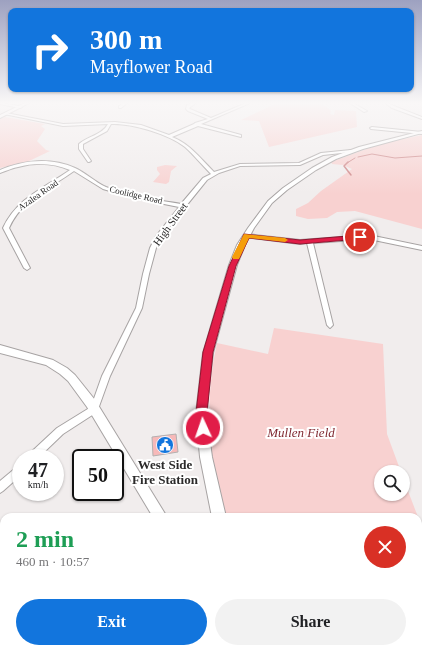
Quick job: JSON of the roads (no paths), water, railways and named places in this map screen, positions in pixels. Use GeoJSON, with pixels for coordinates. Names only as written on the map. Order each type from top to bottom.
{"type":"FeatureCollection","features":[{"type":"Feature","properties":{"kind":"main road","name":"High Street"},"geometry":{"type":"LineString","coordinates":[[351,151],[386,140],[420,133]]}},
{"type":"Feature","properties":{"kind":"main road"},"geometry":{"type":"LineString","coordinates":[[217,513],[210,479],[201,413],[208,352],[233,266],[246,236],[270,202],[285,189],[321,164],[351,151]]}},
{"type":"Feature","properties":{"kind":"main road"},"geometry":{"type":"LineString","coordinates":[[0,349],[45,360],[57,367],[81,390],[158,513]]}},
{"type":"Feature","properties":{"kind":"street"},"geometry":{"type":"LineString","coordinates":[[89,161],[81,149],[81,144],[100,133]]}},
{"type":"Feature","properties":{"kind":"street"},"geometry":{"type":"LineString","coordinates":[[159,133],[186,146],[214,174]]}},
{"type":"Feature","properties":{"kind":"street"},"geometry":{"type":"LineString","coordinates":[[168,137],[176,133]]}},
{"type":"Feature","properties":{"kind":"street"},"geometry":{"type":"LineString","coordinates":[[231,133],[240,136]]}},
{"type":"Feature","properties":{"kind":"street","name":"High Street"},"geometry":{"type":"LineString","coordinates":[[94,409],[106,376],[139,308],[148,262],[158,237],[205,179],[214,174],[240,165],[300,164],[322,154],[351,151]]}},
{"type":"Feature","properties":{"kind":"street","name":"Coolidge Road"},"geometry":{"type":"LineString","coordinates":[[0,172],[12,167],[33,163],[52,164],[74,169],[105,188],[183,206]]}},
{"type":"Feature","properties":{"kind":"street","name":"Azalea Road"},"geometry":{"type":"LineString","coordinates":[[27,268],[6,228],[9,220],[17,208],[74,169]]}},
{"type":"Feature","properties":{"kind":"street"},"geometry":{"type":"LineString","coordinates":[[246,236],[310,242],[369,238],[392,241],[422,248]]}},
{"type":"Feature","properties":{"kind":"street"},"geometry":{"type":"LineString","coordinates":[[310,242],[330,325]]}},
{"type":"Feature","properties":{"kind":"street"},"geometry":{"type":"LineString","coordinates":[[40,449],[72,421],[94,409]]}},
{"type":"Feature","properties":{"kind":"street"},"geometry":{"type":"LineString","coordinates":[[2,487],[12,478]]}},
{"type":"Feature","properties":{"kind":"waterway"},"geometry":{"type":"LineString","coordinates":[[358,157],[372,154],[395,158],[422,156]]}},
{"type":"Feature","properties":{"kind":"waterway"},"geometry":{"type":"LineString","coordinates":[[347,163],[355,158]]}},
{"type":"Feature","properties":{"kind":"waterway"},"geometry":{"type":"LineString","coordinates":[[347,163],[344,166],[351,175]]}},
{"type":"Feature","properties":{"kind":"place","name":"West Side Fire Station"},"geometry":{"type":"Point","coordinates":[165,445]}},
{"type":"Feature","properties":{"kind":"park label","name":"Mullen Field"},"geometry":{"type":"Point","coordinates":[301,432]}}]}
